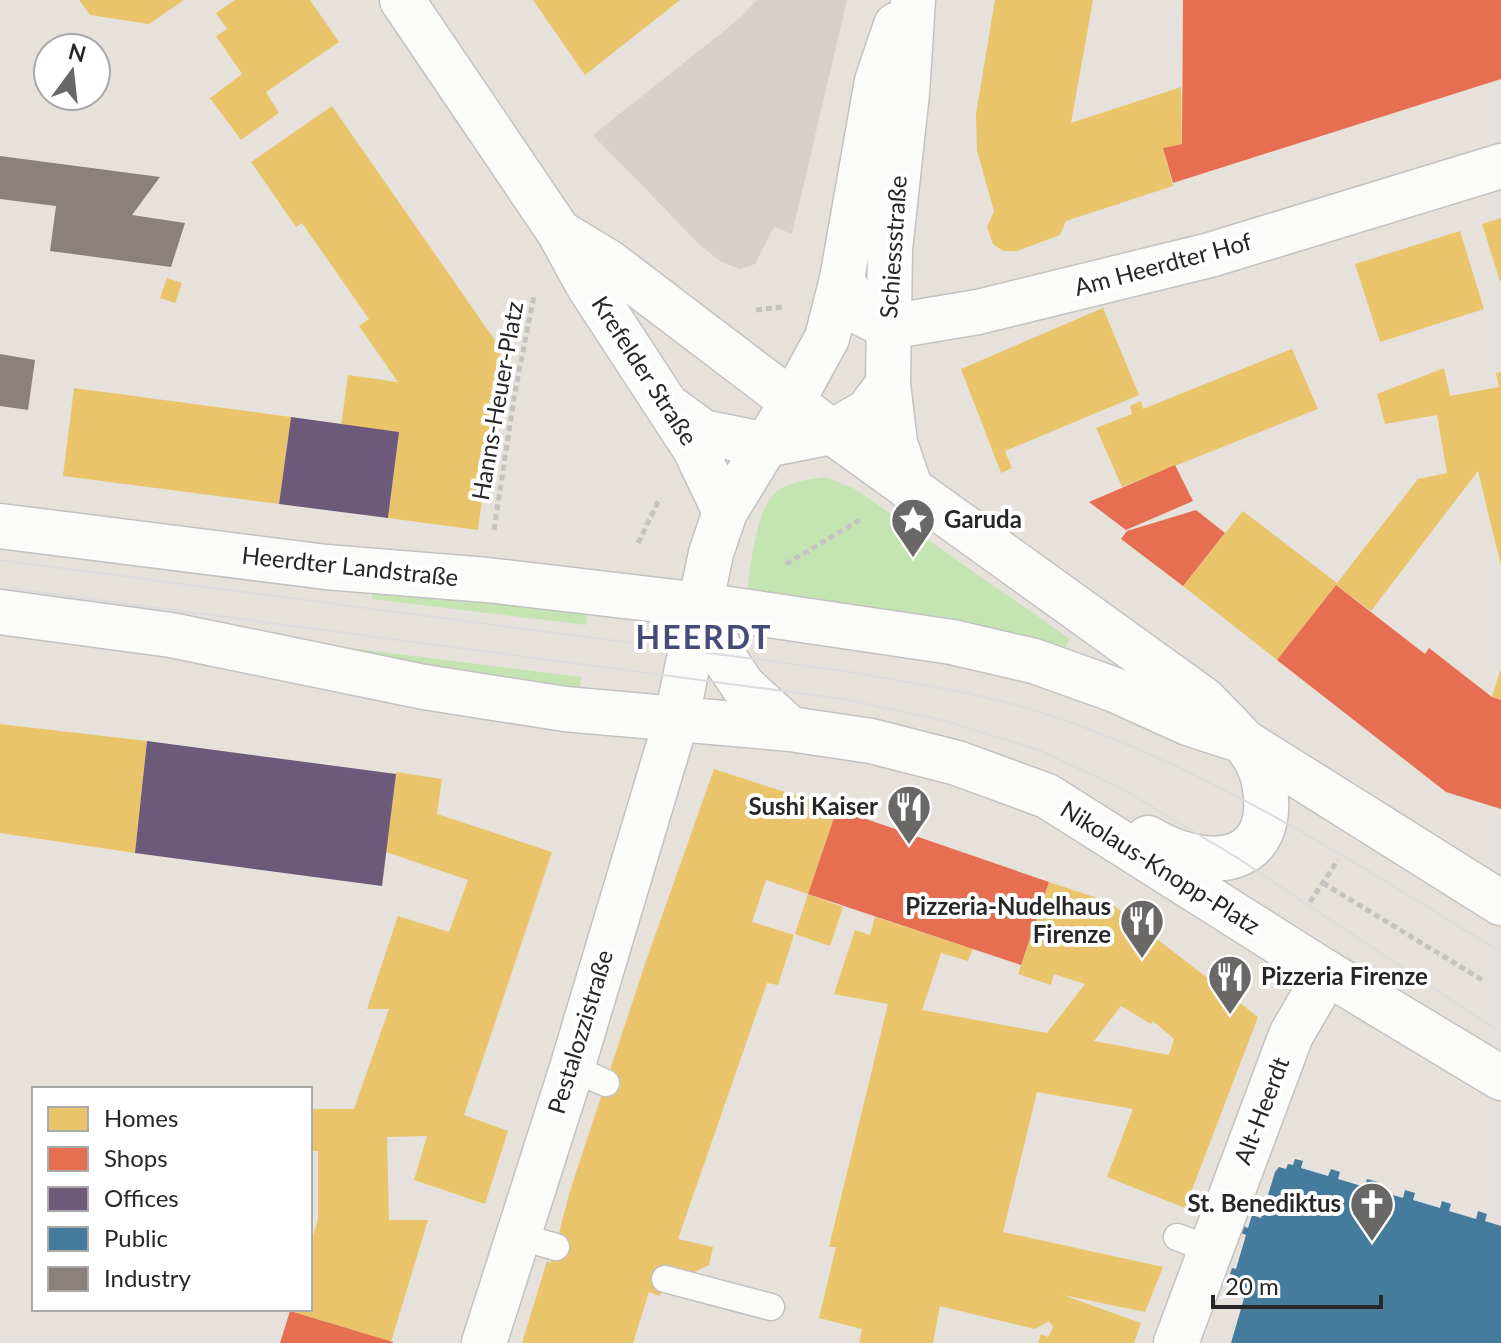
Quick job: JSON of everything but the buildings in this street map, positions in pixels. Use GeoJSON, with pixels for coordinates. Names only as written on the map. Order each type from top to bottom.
{"type":"FeatureCollection","features":[{"type":"Feature","properties":{"kind":"main road","name":"Krefelder Straße"},"geometry":{"type":"LineString","coordinates":[[402,0],[559,232],[588,285],[707,470],[725,512]]}},
{"type":"Feature","properties":{"kind":"main road","name":"Schiessstraße"},"geometry":{"type":"LineString","coordinates":[[792,402],[827,338],[842,279],[877,81],[904,0]]}},
{"type":"Feature","properties":{"kind":"main road","name":"Schiessstraße"},"geometry":{"type":"LineString","coordinates":[[911,490],[895,443],[888,384],[888,327],[890,249],[913,0]]}},
{"type":"Feature","properties":{"kind":"main road","name":"Am Heerdter Hof"},"geometry":{"type":"LineString","coordinates":[[888,327],[978,312],[1210,255],[1501,166]]}},
{"type":"Feature","properties":{"kind":"main road","name":"Krefelder Straße"},"geometry":{"type":"LineString","coordinates":[[559,232],[607,261],[792,402]]}},
{"type":"Feature","properties":{"kind":"main road"},"geometry":{"type":"LineString","coordinates":[[842,279],[859,312],[888,327]]}},
{"type":"Feature","properties":{"kind":"main road"},"geometry":{"type":"LineString","coordinates":[[668,406],[703,432],[733,441],[766,445],[832,432],[868,411],[888,384]]}},
{"type":"Feature","properties":{"kind":"main road"},"geometry":{"type":"LineString","coordinates":[[0,612],[171,635],[424,687],[676,721],[711,553],[725,512],[792,402],[1203,699],[1243,741],[1264,780],[1265,808],[1258,837],[1236,857],[1190,858],[1158,844],[1100,809],[1047,796]]}},
{"type":"Feature","properties":{"kind":"main road"},"geometry":{"type":"LineString","coordinates":[[725,512],[763,473],[798,460],[840,462],[911,490]]}},
{"type":"Feature","properties":{"kind":"main road","name":"Heerdter Landstraße"},"geometry":{"type":"LineString","coordinates":[[0,526],[326,567],[487,580],[701,605]]}},
{"type":"Feature","properties":{"kind":"main road"},"geometry":{"type":"LineString","coordinates":[[701,605],[952,642],[1034,661],[1115,690],[1188,723],[1243,741],[1501,903]]}},
{"type":"Feature","properties":{"kind":"main road"},"geometry":{"type":"LineString","coordinates":[[701,605],[723,656],[743,686],[790,729]]}},
{"type":"Feature","properties":{"kind":"main road","name":"Nikolaus-Knopp-Platz"},"geometry":{"type":"LineString","coordinates":[[676,721],[790,729],[871,741],[943,760],[1047,796],[1281,945],[1501,1078]]}},
{"type":"Feature","properties":{"kind":"main road","name":"Pestalozzistraße"},"geometry":{"type":"LineString","coordinates":[[484,1343],[537,1241],[589,1075],[676,721]]}},
{"type":"Feature","properties":{"kind":"main road","name":"Alt-Heerdt"},"geometry":{"type":"LineString","coordinates":[[1176,1343],[1193,1243],[1291,1035],[1327,973]]}},
{"type":"Feature","properties":{"kind":"lane"},"geometry":{"type":"LineString","coordinates":[[665,1279],[771,1307]]}},
{"type":"Feature","properties":{"kind":"path","name":"Hanns-Heuer-Platz"},"geometry":{"type":"LineString","coordinates":[[487,580],[515,392],[538,276],[559,232]]}},
{"type":"Feature","properties":{"kind":"path"},"geometry":{"type":"LineString","coordinates":[[711,553],[785,565],[911,490]]}},
{"type":"Feature","properties":{"kind":"path"},"geometry":{"type":"LineString","coordinates":[[1281,945],[1368,817]]}},
{"type":"Feature","properties":{"kind":"path"},"geometry":{"type":"LineString","coordinates":[[1323,883],[1484,981]]}},
{"type":"Feature","properties":{"kind":"green space"},"geometry":{"type":"Polygon","coordinates":[[[825,477],[855,489],[1070,639],[1063,652],[746,596],[759,526],[769,500],[787,485],[825,477]]]}},
{"type":"Feature","properties":{"kind":"green space"},"geometry":{"type":"Polygon","coordinates":[[[373,588],[588,608],[586,625],[372,599],[373,588]]]}},
{"type":"Feature","properties":{"kind":"green space"},"geometry":{"type":"Polygon","coordinates":[[[310,643],[581,677],[580,692],[475,680],[310,643]]]}},
{"type":"Feature","properties":{"kind":"shaded area"},"geometry":{"type":"Polygon","coordinates":[[[757,0],[847,0],[792,234],[774,227],[755,264],[740,269],[720,261],[700,245],[593,135],[739,19],[757,0]]]}},
{"type":"Feature","properties":{"kind":"tram line"},"geometry":{"type":"LineString","coordinates":[[0,560],[845,671],[1001,701],[1112,738],[1227,791],[1338,853],[1501,952]]}},
{"type":"Feature","properties":{"kind":"tram line"},"geometry":{"type":"LineString","coordinates":[[0,587],[844,699],[945,721],[1039,750],[1124,790],[1236,857],[1501,1033]]}},
{"type":"Feature","properties":{"kind":"place","name":"Garuda"},"geometry":{"type":"Point","coordinates":[913,559]}},
{"type":"Feature","properties":{"kind":"place","name":"Sushi Kaiser"},"geometry":{"type":"Point","coordinates":[909,846]}},
{"type":"Feature","properties":{"kind":"place","name":"Pizzeria-Nudelhaus Firenze"},"geometry":{"type":"Point","coordinates":[1142,960]}},
{"type":"Feature","properties":{"kind":"place","name":"Pizzeria Firenze"},"geometry":{"type":"Point","coordinates":[1230,1016]}},
{"type":"Feature","properties":{"kind":"place","name":"St. Benediktus"},"geometry":{"type":"Point","coordinates":[1372,1243]}},
{"type":"Feature","properties":{"kind":"district","name":"HEERDT"},"geometry":{"type":"Point","coordinates":[704,638]}}]}
